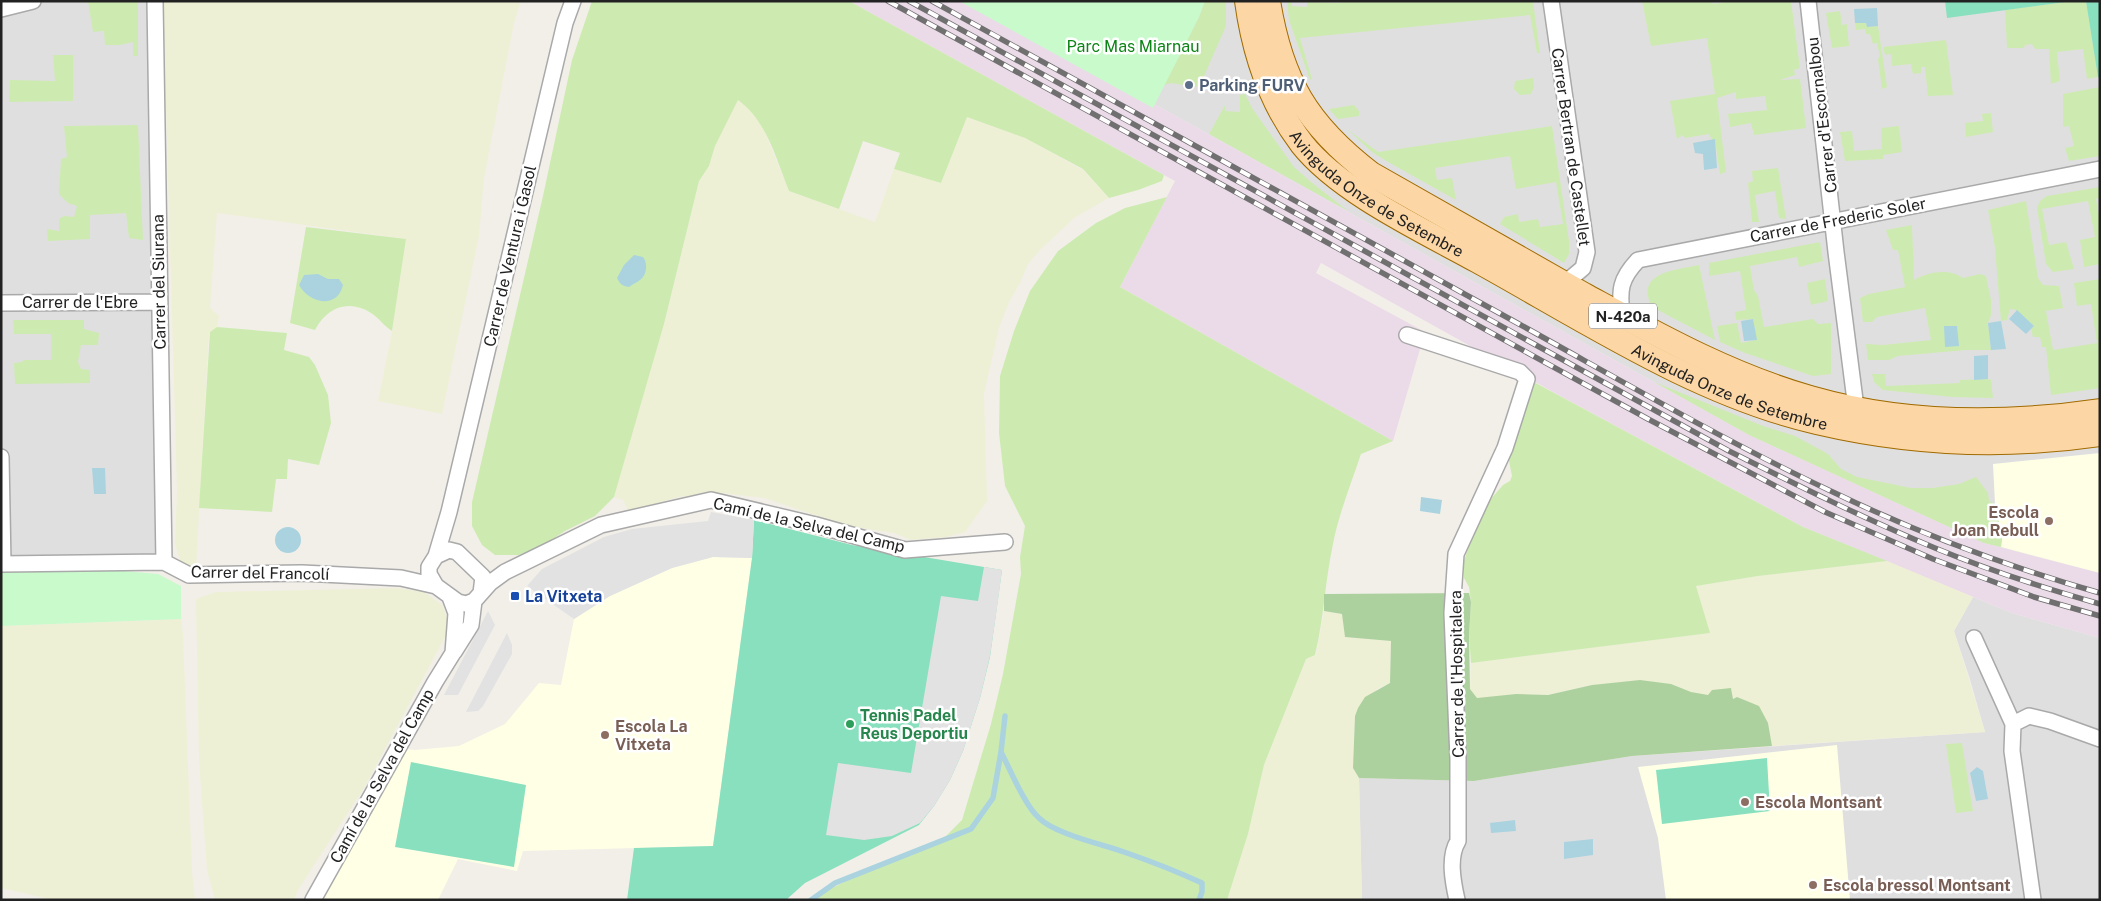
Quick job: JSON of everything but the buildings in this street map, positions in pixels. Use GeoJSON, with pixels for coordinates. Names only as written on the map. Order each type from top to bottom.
{"type":"FeatureCollection","features":[{"type":"Feature","properties":{"kind":"main road","name":"Avinguda Onze de Setembre"},"geometry":{"type":"LineString","coordinates":[[1247,1],[1251,32],[1261,66],[1278,108],[1303,145],[1330,172],[1358,193],[1634,348],[1697,380],[1761,406],[1814,422],[1898,437],[1974,443],[2014,443],[2100,434]]}},
{"type":"Feature","properties":{"kind":"main road","name":"Avinguda Onze de Setembre"},"geometry":{"type":"LineString","coordinates":[[1268,1],[1280,57],[1295,93],[1318,126],[1343,152],[1371,174],[1564,284],[1697,356],[1734,372],[1811,398],[1906,416],[1957,420],[2035,419],[2100,411]]}},
{"type":"Feature","properties":{"kind":"street"},"geometry":{"type":"LineString","coordinates":[[1,9],[33,1]]}},
{"type":"Feature","properties":{"kind":"street","name":"Carrer del Siurana"},"geometry":{"type":"LineString","coordinates":[[155,1],[164,562]]}},
{"type":"Feature","properties":{"kind":"street","name":"Carrer de Ventura i Gasol"},"geometry":{"type":"LineString","coordinates":[[432,561],[449,512],[565,23],[573,1]]}},
{"type":"Feature","properties":{"kind":"street","name":"Carrer Bertran de Castellet"},"geometry":{"type":"LineString","coordinates":[[1551,1],[1587,252],[1583,268],[1564,284]]}},
{"type":"Feature","properties":{"kind":"street","name":"Carrer d'Escornalbou"},"geometry":{"type":"LineString","coordinates":[[1808,1],[1834,220],[1836,252],[1856,408]]}},
{"type":"Feature","properties":{"kind":"street","name":"Carrer de Frederic Soler"},"geometry":{"type":"LineString","coordinates":[[1622,316],[1620,291],[1630,268],[1638,260],[2100,169]]}},
{"type":"Feature","properties":{"kind":"street","name":"Carrer de l'Ebre"},"geometry":{"type":"LineString","coordinates":[[1,303],[160,302]]}},
{"type":"Feature","properties":{"kind":"street","name":"Carrer de l'Hospitalera"},"geometry":{"type":"LineString","coordinates":[[1408,335],[1520,372],[1527,378],[1502,456],[1456,554],[1452,613],[1458,758],[1458,841],[1453,849],[1454,883],[1457,900]]}},
{"type":"Feature","properties":{"kind":"street"},"geometry":{"type":"LineString","coordinates":[[1,457],[2,564]]}},
{"type":"Feature","properties":{"kind":"street","name":"Camí de la Selva del Camp"},"geometry":{"type":"LineString","coordinates":[[313,900],[416,715],[471,625],[488,583],[601,526],[711,500],[816,525],[905,550],[1005,542]]}},
{"type":"Feature","properties":{"kind":"street","name":"Carrer de Ventura i Gasol"},"geometry":{"type":"LineString","coordinates":[[449,512],[452,540],[456,552]]}},
{"type":"Feature","properties":{"kind":"street","name":"Carrer del Francolí"},"geometry":{"type":"LineString","coordinates":[[401,578],[417,574],[444,551],[456,552]]}},
{"type":"Feature","properties":{"kind":"street"},"geometry":{"type":"LineString","coordinates":[[432,561],[429,574],[436,586],[458,602],[466,604],[488,583],[456,552]]}},
{"type":"Feature","properties":{"kind":"street","name":"Carrer del Francolí"},"geometry":{"type":"LineString","coordinates":[[2,564],[164,562],[189,575],[302,572],[401,578],[436,586]]}},
{"type":"Feature","properties":{"kind":"street","name":"Camí de la Selva del Camp"},"geometry":{"type":"LineString","coordinates":[[450,597],[456,613],[453,654]]}},
{"type":"Feature","properties":{"kind":"street"},"geometry":{"type":"LineString","coordinates":[[1974,638],[2013,724],[2012,751],[2033,900]]}},
{"type":"Feature","properties":{"kind":"street"},"geometry":{"type":"LineString","coordinates":[[2013,724],[2029,716],[2050,721],[2100,739]]}},
{"type":"Feature","properties":{"kind":"shaded area"},"geometry":{"type":"Polygon","coordinates":[[[33,1],[155,1],[164,562],[1,564],[1,9],[33,1]]]}},
{"type":"Feature","properties":{"kind":"shaded area"},"geometry":{"type":"Polygon","coordinates":[[[163,1],[521,1],[514,23],[484,178],[479,236],[442,414],[378,401],[392,331],[406,239],[217,213],[210,308],[219,316],[217,327],[209,333],[196,568],[180,561],[175,544],[177,489],[163,1]]]}},
{"type":"Feature","properties":{"kind":"shaded area"},"geometry":{"type":"Polygon","coordinates":[[[849,1],[969,1],[1749,435],[1984,543],[2100,573],[2100,638],[2012,613],[1803,527],[1562,397],[1321,263],[1316,273],[1425,332],[1393,441],[1120,287],[1175,181],[849,1]]]}},
{"type":"Feature","properties":{"kind":"shaded area"},"geometry":{"type":"Polygon","coordinates":[[[969,1],[2100,1],[2100,573],[1984,543],[1749,435],[969,1]]]}},
{"type":"Feature","properties":{"kind":"shaded area"},"geometry":{"type":"Polygon","coordinates":[[[738,100],[749,108],[764,130],[789,191],[875,222],[894,169],[941,183],[967,117],[1025,138],[1083,170],[1109,198],[1074,218],[1040,250],[1028,264],[1009,302],[999,328],[984,394],[987,501],[965,532],[946,537],[911,540],[894,533],[848,526],[764,498],[722,493],[678,497],[629,512],[623,500],[614,497],[664,324],[699,181],[709,166],[715,146],[738,100]]]}},
{"type":"Feature","properties":{"kind":"shaded area","name":"Escola Joan Rebull"},"geometry":{"type":"Polygon","coordinates":[[[2100,453],[2100,573],[2001,547],[2002,538],[1995,504],[1993,464],[2100,453]]]}},
{"type":"Feature","properties":{"kind":"shaded area"},"geometry":{"type":"Polygon","coordinates":[[[711,512],[754,520],[752,558],[713,557],[672,568],[610,596],[574,619],[527,586],[542,569],[604,537],[632,529],[708,521],[711,512]]]}},
{"type":"Feature","properties":{"kind":"shaded area","name":"Escola La Vitxeta"},"geometry":{"type":"Polygon","coordinates":[[[713,557],[752,558],[713,846],[523,851],[517,871],[458,859],[438,900],[313,900],[398,748],[415,750],[459,746],[505,724],[539,683],[561,685],[574,619],[610,596],[672,568],[713,557]]]}},
{"type":"Feature","properties":{"kind":"shaded area"},"geometry":{"type":"Polygon","coordinates":[[[1887,561],[1973,597],[1954,631],[1985,732],[1772,746],[1768,723],[1733,699],[1731,688],[1708,695],[1691,693],[1671,684],[1592,685],[1548,695],[1516,694],[1477,699],[1470,689],[1471,663],[1709,633],[1696,586],[1758,576],[1887,561]]]}},
{"type":"Feature","properties":{"kind":"shaded area"},"geometry":{"type":"Polygon","coordinates":[[[984,567],[1002,570],[990,656],[980,698],[963,751],[950,780],[934,806],[920,823],[892,836],[864,840],[826,835],[838,763],[911,773],[941,596],[978,601],[984,567]]]}},
{"type":"Feature","properties":{"kind":"shaded area"},"geometry":{"type":"Polygon","coordinates":[[[397,588],[424,592],[442,605],[448,620],[445,637],[364,788],[298,890],[294,900],[215,900],[207,870],[199,761],[196,599],[216,592],[397,588]]]}},
{"type":"Feature","properties":{"kind":"shaded area"},"geometry":{"type":"Polygon","coordinates":[[[1973,597],[2012,613],[2100,638],[2100,900],[1362,900],[1359,778],[1474,781],[1632,756],[1985,732],[1954,631],[1973,597]]]}},
{"type":"Feature","properties":{"kind":"shaded area"},"geometry":{"type":"Polygon","coordinates":[[[488,611],[495,625],[458,695],[444,695],[488,611]]]}},
{"type":"Feature","properties":{"kind":"shaded area"},"geometry":{"type":"Polygon","coordinates":[[[1324,611],[1346,615],[1345,637],[1391,641],[1390,683],[1377,689],[1355,716],[1353,768],[1359,778],[1362,900],[1227,900],[1248,834],[1264,765],[1306,659],[1316,655],[1324,611]]]}},
{"type":"Feature","properties":{"kind":"shaded area"},"geometry":{"type":"Polygon","coordinates":[[[181,619],[192,871],[195,900],[54,900],[1,888],[1,626],[181,619]]]}},
{"type":"Feature","properties":{"kind":"shaded area"},"geometry":{"type":"Polygon","coordinates":[[[507,633],[512,645],[512,654],[483,706],[478,711],[466,712],[507,633]]]}},
{"type":"Feature","properties":{"kind":"shaded area","name":"Escola Montsant"},"geometry":{"type":"Polygon","coordinates":[[[1837,745],[1850,900],[1666,900],[1658,838],[1638,767],[1837,745]]]}},
{"type":"Feature","properties":{"kind":"green space"},"geometry":{"type":"Polygon","coordinates":[[[88,1],[138,1],[138,56],[133,56],[133,42],[120,45],[105,45],[104,31],[93,32],[88,1]]]}},
{"type":"Feature","properties":{"kind":"green space"},"geometry":{"type":"Polygon","coordinates":[[[592,1],[849,1],[1164,175],[1162,181],[1109,198],[1083,169],[1025,138],[967,117],[941,183],[894,169],[900,153],[863,141],[839,209],[789,191],[775,154],[763,130],[748,109],[738,100],[715,146],[709,166],[699,181],[664,324],[614,497],[595,516],[565,531],[542,546],[519,555],[495,555],[482,545],[472,526],[472,502],[543,196],[572,60],[592,1]]]}},
{"type":"Feature","properties":{"kind":"green space","name":"Parc Mas Miarnau"},"geometry":{"type":"Polygon","coordinates":[[[959,1],[1205,1],[1199,17],[1153,108],[959,1]]]}},
{"type":"Feature","properties":{"kind":"green space"},"geometry":{"type":"Polygon","coordinates":[[[1205,1],[1226,1],[1226,26],[1201,83],[1196,87],[1171,83],[1164,85],[1199,17],[1205,1]]]}},
{"type":"Feature","properties":{"kind":"green space"},"geometry":{"type":"Polygon","coordinates":[[[1287,1],[1292,1],[1292,6],[1307,7],[1307,2],[1340,3],[1341,1],[1533,1],[1540,53],[1537,53],[1530,15],[1300,38],[1312,79],[1310,80],[1289,20],[1287,1]]]}},
{"type":"Feature","properties":{"kind":"green space"},"geometry":{"type":"Polygon","coordinates":[[[1642,1],[1712,1],[1713,4],[1733,1],[1791,1],[1800,68],[1794,70],[1795,75],[1780,80],[1800,79],[1806,128],[1754,135],[1751,123],[1730,127],[1728,114],[1767,110],[1765,96],[1736,99],[1736,92],[1717,98],[1726,172],[1720,174],[1715,140],[1712,140],[1709,134],[1685,138],[1683,135],[1677,139],[1670,101],[1715,94],[1707,38],[1651,46],[1642,1]]]}},
{"type":"Feature","properties":{"kind":"green space"},"geometry":{"type":"Polygon","coordinates":[[[1945,1],[2073,1],[1947,18],[1945,1]]]}},
{"type":"Feature","properties":{"kind":"green space"},"geometry":{"type":"Polygon","coordinates":[[[2086,1],[2098,77],[2087,79],[2083,49],[2057,52],[2060,81],[2051,84],[2049,49],[2035,49],[2032,44],[2025,45],[2024,48],[2007,48],[2005,10],[2086,1]]]}},
{"type":"Feature","properties":{"kind":"green space"},"geometry":{"type":"Polygon","coordinates":[[[2086,1],[2100,1],[2100,77],[2098,77],[2086,1]]]}},
{"type":"Feature","properties":{"kind":"green space"},"geometry":{"type":"Polygon","coordinates":[[[1840,11],[1842,25],[1847,24],[1849,46],[1832,48],[1826,13],[1840,11]]]}},
{"type":"Feature","properties":{"kind":"green space"},"geometry":{"type":"Polygon","coordinates":[[[1855,23],[1866,23],[1868,27],[1878,26],[1887,87],[1882,89],[1878,59],[1880,56],[1877,43],[1873,44],[1870,34],[1866,34],[1865,29],[1856,30],[1855,23]]]}},
{"type":"Feature","properties":{"kind":"green space"},"geometry":{"type":"Polygon","coordinates":[[[1946,40],[1953,95],[1928,96],[1925,67],[1921,67],[1921,73],[1913,74],[1911,64],[1892,66],[1891,54],[1885,55],[1883,47],[1946,40]]]}},
{"type":"Feature","properties":{"kind":"green space"},"geometry":{"type":"Polygon","coordinates":[[[53,55],[73,55],[73,101],[9,102],[10,80],[55,81],[53,55]]]}},
{"type":"Feature","properties":{"kind":"green space"},"geometry":{"type":"Polygon","coordinates":[[[1533,78],[1534,87],[1531,94],[1520,95],[1514,89],[1515,81],[1533,78]]]}},
{"type":"Feature","properties":{"kind":"green space"},"geometry":{"type":"Polygon","coordinates":[[[2100,87],[2100,156],[2069,161],[2065,148],[2074,146],[2069,126],[2063,127],[2063,94],[2100,87]]]}},
{"type":"Feature","properties":{"kind":"green space"},"geometry":{"type":"Polygon","coordinates":[[[1245,94],[1252,108],[1294,167],[1348,211],[1209,134],[1225,105],[1225,111],[1240,112],[1240,95],[1245,94]]]}},
{"type":"Feature","properties":{"kind":"green space"},"geometry":{"type":"Polygon","coordinates":[[[1354,105],[1359,111],[1359,116],[1338,119],[1329,109],[1354,105]]]}},
{"type":"Feature","properties":{"kind":"green space"},"geometry":{"type":"Polygon","coordinates":[[[1991,113],[1993,132],[1966,137],[1965,123],[1983,121],[1982,114],[1991,113]]]}},
{"type":"Feature","properties":{"kind":"green space"},"geometry":{"type":"Polygon","coordinates":[[[138,125],[143,240],[129,238],[126,213],[90,215],[90,239],[48,241],[47,229],[59,231],[59,219],[64,216],[74,217],[77,206],[68,203],[59,194],[61,159],[67,157],[64,126],[138,125]]]}},
{"type":"Feature","properties":{"kind":"green space"},"geometry":{"type":"Polygon","coordinates":[[[1552,126],[1569,241],[1569,254],[1564,263],[1500,224],[1504,217],[1518,214],[1519,222],[1538,219],[1540,227],[1563,224],[1556,182],[1516,189],[1510,156],[1435,168],[1437,180],[1452,178],[1456,200],[1372,152],[1347,129],[1378,152],[1552,126]]]}},
{"type":"Feature","properties":{"kind":"green space"},"geometry":{"type":"Polygon","coordinates":[[[1899,126],[1902,152],[1883,155],[1883,159],[1845,161],[1840,132],[1852,131],[1854,151],[1882,149],[1881,128],[1899,126]]]}},
{"type":"Feature","properties":{"kind":"green space"},"geometry":{"type":"Polygon","coordinates":[[[1778,168],[1786,219],[1779,218],[1775,191],[1755,195],[1759,222],[1752,222],[1748,183],[1753,181],[1752,171],[1778,168]]]}},
{"type":"Feature","properties":{"kind":"green space"},"geometry":{"type":"Polygon","coordinates":[[[2100,187],[2100,198],[2096,199],[2100,222],[2100,264],[2084,267],[2080,240],[2095,237],[2088,201],[2042,209],[2049,245],[2066,242],[2074,269],[2053,272],[2046,264],[2037,208],[2040,201],[2047,196],[2100,187]]]}},
{"type":"Feature","properties":{"kind":"green space"},"geometry":{"type":"Polygon","coordinates":[[[1167,197],[1120,287],[1393,441],[1361,454],[1342,510],[1330,558],[1315,655],[1306,659],[1264,765],[1248,834],[1227,900],[815,900],[823,892],[881,865],[912,855],[943,839],[962,820],[991,724],[1003,674],[1021,574],[1020,557],[1025,526],[1005,486],[999,433],[1000,376],[1014,331],[1030,291],[1058,251],[1096,223],[1125,208],[1167,197]]]}},
{"type":"Feature","properties":{"kind":"green space"},"geometry":{"type":"Polygon","coordinates":[[[2026,201],[2038,278],[2043,285],[2059,286],[2063,308],[2046,311],[2053,350],[2097,343],[2091,304],[2077,306],[2074,283],[2100,279],[2100,388],[2051,395],[2046,347],[2042,347],[2040,337],[2033,337],[2031,329],[2034,326],[2016,310],[2010,309],[2007,320],[2001,321],[1995,248],[1988,210],[2026,201]]]}},
{"type":"Feature","properties":{"kind":"green space"},"geometry":{"type":"Polygon","coordinates":[[[1912,225],[1914,280],[1938,272],[1951,273],[1963,278],[1980,274],[1986,276],[1991,300],[1991,315],[1988,323],[1991,350],[1966,350],[1898,356],[1889,360],[1868,360],[1866,344],[1883,345],[1931,340],[1925,308],[1877,317],[1872,322],[1863,322],[1860,298],[1869,294],[1905,287],[1898,250],[1893,250],[1886,230],[1912,225]]]}},
{"type":"Feature","properties":{"kind":"green space"},"geometry":{"type":"Polygon","coordinates":[[[306,227],[406,239],[392,331],[371,313],[363,309],[347,306],[332,311],[320,322],[315,330],[290,323],[306,227]]]}},
{"type":"Feature","properties":{"kind":"green space"},"geometry":{"type":"Polygon","coordinates":[[[1820,242],[1823,261],[1799,267],[1797,257],[1750,266],[1764,327],[1813,319],[1818,324],[1831,323],[1831,374],[1813,376],[1745,353],[1720,342],[1717,326],[1737,323],[1741,343],[1756,340],[1753,319],[1736,320],[1735,312],[1746,310],[1740,271],[1709,276],[1709,263],[1820,242]]]}},
{"type":"Feature","properties":{"kind":"green space"},"geometry":{"type":"Polygon","coordinates":[[[1699,265],[1715,340],[1652,307],[1648,295],[1649,286],[1660,275],[1669,271],[1699,265]]]}},
{"type":"Feature","properties":{"kind":"green space"},"geometry":{"type":"Polygon","coordinates":[[[1825,279],[1828,301],[1811,305],[1807,283],[1825,279]]]}},
{"type":"Feature","properties":{"kind":"green space"},"geometry":{"type":"Polygon","coordinates":[[[13,320],[84,320],[84,329],[99,333],[98,345],[81,345],[78,362],[81,369],[90,370],[90,383],[15,384],[14,363],[24,360],[51,360],[51,334],[14,334],[13,320]]]}},
{"type":"Feature","properties":{"kind":"green space"},"geometry":{"type":"Polygon","coordinates":[[[217,327],[287,333],[284,350],[309,357],[315,365],[328,395],[331,423],[319,465],[288,459],[287,479],[276,479],[272,512],[199,508],[210,332],[217,327]]]}},
{"type":"Feature","properties":{"kind":"green space"},"geometry":{"type":"Polygon","coordinates":[[[1872,374],[1885,374],[1886,386],[1960,383],[1960,380],[1988,379],[1991,380],[1993,398],[1952,397],[1883,390],[1874,382],[1872,374]]]}},
{"type":"Feature","properties":{"kind":"green space"},"geometry":{"type":"Polygon","coordinates":[[[1532,381],[1803,527],[1887,561],[1758,576],[1696,586],[1710,633],[1471,663],[1469,635],[1471,602],[1469,587],[1464,578],[1464,561],[1476,525],[1489,501],[1503,485],[1510,481],[1512,476],[1508,456],[1532,381]]]}},
{"type":"Feature","properties":{"kind":"green space"},"geometry":{"type":"Polygon","coordinates":[[[1654,382],[1763,426],[1795,436],[1828,454],[1841,469],[1857,477],[1911,488],[1932,488],[1959,484],[1976,477],[1988,493],[1989,501],[1995,504],[2002,538],[2001,547],[1984,543],[1749,435],[1654,382]]]}},
{"type":"Feature","properties":{"kind":"green space","name":"Tennis Padel Reus Deportiu"},"geometry":{"type":"Polygon","coordinates":[[[754,520],[852,545],[1002,570],[990,657],[980,698],[963,751],[950,780],[934,806],[919,825],[805,883],[786,900],[627,900],[634,848],[713,846],[752,558],[754,520]]]}},
{"type":"Feature","properties":{"kind":"green space"},"geometry":{"type":"Polygon","coordinates":[[[88,568],[158,574],[181,586],[181,619],[1,626],[1,570],[88,568]]]}},
{"type":"Feature","properties":{"kind":"green space"},"geometry":{"type":"Polygon","coordinates":[[[1469,593],[1471,602],[1469,635],[1470,689],[1477,698],[1516,694],[1548,695],[1592,685],[1640,680],[1671,684],[1691,692],[1708,695],[1712,690],[1731,688],[1733,699],[1737,697],[1759,706],[1768,723],[1772,746],[1632,756],[1474,781],[1359,778],[1353,768],[1355,716],[1365,697],[1390,683],[1391,641],[1345,637],[1342,614],[1324,611],[1324,594],[1469,593]]]}},
{"type":"Feature","properties":{"kind":"green space"},"geometry":{"type":"Polygon","coordinates":[[[1962,743],[1973,811],[1956,813],[1946,744],[1962,743]]]}},
{"type":"Feature","properties":{"kind":"green space"},"geometry":{"type":"Polygon","coordinates":[[[1767,758],[1770,811],[1662,824],[1656,770],[1767,758]]]}},
{"type":"Feature","properties":{"kind":"green space"},"geometry":{"type":"Polygon","coordinates":[[[411,762],[526,785],[514,867],[395,847],[411,762]]]}},
{"type":"Feature","properties":{"kind":"water"},"geometry":{"type":"Polygon","coordinates":[[[1877,8],[1878,26],[1867,27],[1866,23],[1855,23],[1854,9],[1877,8]]]}},
{"type":"Feature","properties":{"kind":"water"},"geometry":{"type":"Polygon","coordinates":[[[1715,139],[1717,168],[1704,170],[1703,154],[1695,153],[1693,143],[1715,139]]]}},
{"type":"Feature","properties":{"kind":"water"},"geometry":{"type":"Polygon","coordinates":[[[634,255],[643,257],[646,262],[646,269],[640,280],[627,287],[619,282],[617,278],[624,265],[634,255]]]}},
{"type":"Feature","properties":{"kind":"water"},"geometry":{"type":"Polygon","coordinates":[[[318,274],[328,279],[339,279],[343,285],[340,293],[335,298],[329,301],[316,300],[309,296],[299,285],[304,275],[318,274]]]}},
{"type":"Feature","properties":{"kind":"water"},"geometry":{"type":"Polygon","coordinates":[[[2017,310],[2034,326],[2026,334],[2009,319],[2017,310]]]}},
{"type":"Feature","properties":{"kind":"water"},"geometry":{"type":"Polygon","coordinates":[[[1753,319],[1757,340],[1744,341],[1741,321],[1753,319]]]}},
{"type":"Feature","properties":{"kind":"water"},"geometry":{"type":"Polygon","coordinates":[[[2001,321],[2006,349],[1991,350],[1988,323],[2001,321]]]}},
{"type":"Feature","properties":{"kind":"water"},"geometry":{"type":"Polygon","coordinates":[[[1944,326],[1957,326],[1959,346],[1945,347],[1944,326]]]}},
{"type":"Feature","properties":{"kind":"water"},"geometry":{"type":"Polygon","coordinates":[[[1988,355],[1988,379],[1974,380],[1974,356],[1988,355]]]}},
{"type":"Feature","properties":{"kind":"water"},"geometry":{"type":"Polygon","coordinates":[[[92,468],[105,468],[106,494],[94,494],[92,468]]]}},
{"type":"Feature","properties":{"kind":"water"},"geometry":{"type":"Polygon","coordinates":[[[1421,497],[1442,500],[1440,514],[1420,511],[1421,497]]]}},
{"type":"Feature","properties":{"kind":"water"},"geometry":{"type":"Polygon","coordinates":[[[288,527],[297,531],[301,540],[297,549],[288,553],[279,549],[275,540],[279,531],[288,527]]]}},
{"type":"Feature","properties":{"kind":"water"},"geometry":{"type":"Polygon","coordinates":[[[1977,767],[1983,771],[1988,799],[1976,801],[1970,773],[1977,767]]]}},
{"type":"Feature","properties":{"kind":"water"},"geometry":{"type":"Polygon","coordinates":[[[1515,820],[1516,831],[1491,833],[1490,823],[1515,820]]]}},
{"type":"Feature","properties":{"kind":"water"},"geometry":{"type":"Polygon","coordinates":[[[1593,839],[1593,855],[1564,859],[1564,842],[1593,839]]]}},
{"type":"Feature","properties":{"kind":"waterway"},"geometry":{"type":"LineString","coordinates":[[811,900],[835,883],[971,829],[993,798],[1005,716]]}},
{"type":"Feature","properties":{"kind":"waterway"},"geometry":{"type":"LineString","coordinates":[[1001,752],[1028,805],[1046,824],[1067,834],[1144,859],[1202,883],[1202,892],[1199,900]]}},
{"type":"Feature","properties":{"kind":"railway"},"geometry":{"type":"LineString","coordinates":[[888,1],[1648,419],[1825,512],[1933,559],[2034,597],[2100,616]]}},
{"type":"Feature","properties":{"kind":"railway"},"geometry":{"type":"LineString","coordinates":[[909,1],[1729,451],[1857,514],[1935,548],[2016,578],[2100,604]]}},
{"type":"Feature","properties":{"kind":"railway"},"geometry":{"type":"LineString","coordinates":[[932,1],[1752,452],[1867,508],[1932,536],[1999,561],[2100,593]]}},
{"type":"Feature","properties":{"kind":"place","name":"Parking FURV"},"geometry":{"type":"Point","coordinates":[1189,85]}},
{"type":"Feature","properties":{"kind":"place","name":"Escola Joan Rebull"},"geometry":{"type":"Point","coordinates":[2049,521]}},
{"type":"Feature","properties":{"kind":"place","name":"La Vitxeta"},"geometry":{"type":"Point","coordinates":[515,596]}},
{"type":"Feature","properties":{"kind":"place","name":"Tennis Padel Reus Deportiu"},"geometry":{"type":"Point","coordinates":[850,724]}},
{"type":"Feature","properties":{"kind":"place","name":"Escola La Vitxeta"},"geometry":{"type":"Point","coordinates":[605,735]}},
{"type":"Feature","properties":{"kind":"place","name":"Escola Montsant"},"geometry":{"type":"Point","coordinates":[1745,802]}},
{"type":"Feature","properties":{"kind":"place","name":"Escola bressol Montsant"},"geometry":{"type":"Point","coordinates":[1813,885]}}]}
